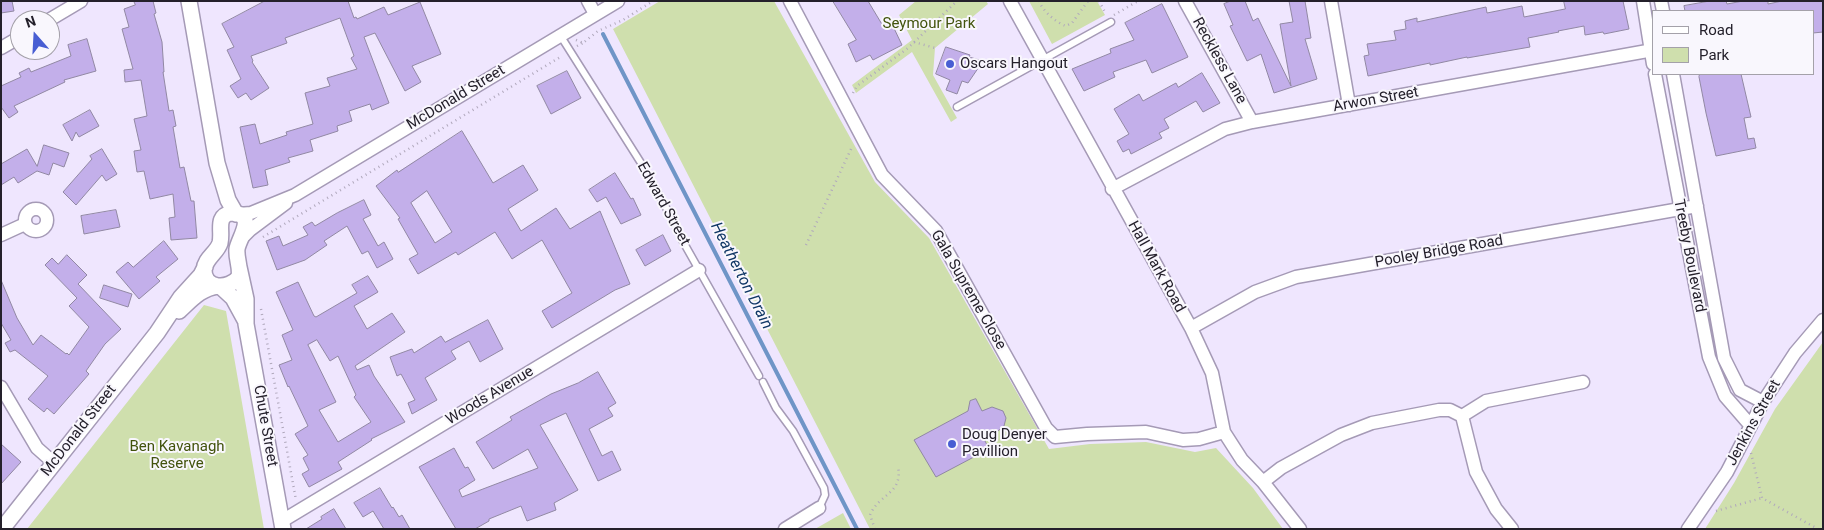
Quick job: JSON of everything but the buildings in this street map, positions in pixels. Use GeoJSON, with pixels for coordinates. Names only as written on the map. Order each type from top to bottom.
{"type":"FeatureCollection","features":[{"type":"Feature","properties":{"kind":"street"},"geometry":{"type":"LineString","coordinates":[[60,13],[81,1]]}},
{"type":"Feature","properties":{"kind":"street"},"geometry":{"type":"LineString","coordinates":[[189,1],[218,163],[228,200],[237,214]]}},
{"type":"Feature","properties":{"kind":"street"},"geometry":{"type":"LineString","coordinates":[[588,1],[595,14]]}},
{"type":"Feature","properties":{"kind":"street","name":"McDonald Street"},"geometry":{"type":"LineString","coordinates":[[237,214],[255,212],[295,195],[618,1]]}},
{"type":"Feature","properties":{"kind":"street","name":"Gala Supreme Close"},"geometry":{"type":"LineString","coordinates":[[790,1],[882,175],[936,231],[1046,428],[1055,437],[1146,432],[1183,440],[1199,439],[1224,432]]}},
{"type":"Feature","properties":{"kind":"street","name":"Hall Mark Road"},"geometry":{"type":"LineString","coordinates":[[1010,1],[1112,189],[1191,328],[1212,373],[1224,432],[1242,460],[1263,482],[1300,529]]}},
{"type":"Feature","properties":{"kind":"street","name":"Reckless Lane"},"geometry":{"type":"LineString","coordinates":[[1186,1],[1252,122]]}},
{"type":"Feature","properties":{"kind":"street"},"geometry":{"type":"LineString","coordinates":[[1331,1],[1349,104]]}},
{"type":"Feature","properties":{"kind":"street"},"geometry":{"type":"LineString","coordinates":[[1643,1],[1652,50]]}},
{"type":"Feature","properties":{"kind":"street","name":"Arwon Street"},"geometry":{"type":"LineString","coordinates":[[1112,189],[1225,129],[1252,122],[1652,50]]}},
{"type":"Feature","properties":{"kind":"street","name":"Treeby Boulevard"},"geometry":{"type":"LineString","coordinates":[[1654,75],[1709,357],[1725,396],[1749,430]]}},
{"type":"Feature","properties":{"kind":"street","name":"Treeby Boulevard"},"geometry":{"type":"LineString","coordinates":[[1673,75],[1724,358],[1740,390],[1763,402]]}},
{"type":"Feature","properties":{"kind":"street"},"geometry":{"type":"LineString","coordinates":[[218,163],[216,191],[220,228]]}},
{"type":"Feature","properties":{"kind":"street","name":"McDonald Street"},"geometry":{"type":"LineString","coordinates":[[240,239],[295,195]]}},
{"type":"Feature","properties":{"kind":"street","name":"Pooley Bridge Road"},"geometry":{"type":"LineString","coordinates":[[1191,328],[1255,292],[1296,277],[1697,206]]}},
{"type":"Feature","properties":{"kind":"street"},"geometry":{"type":"LineString","coordinates":[[220,228],[224,216],[228,213],[237,214]]}},
{"type":"Feature","properties":{"kind":"street","name":"Chute Street"},"geometry":{"type":"LineString","coordinates":[[237,214],[242,217],[246,224],[237,251],[246,299],[246,324],[282,525]]}},
{"type":"Feature","properties":{"kind":"street"},"geometry":{"type":"LineString","coordinates":[[1,235],[25,224]]}},
{"type":"Feature","properties":{"kind":"street","name":"McDonald Street"},"geometry":{"type":"LineString","coordinates":[[2,529],[157,333],[180,299],[201,274],[208,259],[219,244],[220,228]]}},
{"type":"Feature","properties":{"kind":"street","name":"Chute Street"},"geometry":{"type":"LineString","coordinates":[[205,267],[207,279],[234,298],[246,324]]}},
{"type":"Feature","properties":{"kind":"street","name":"McDonald Street"},"geometry":{"type":"LineString","coordinates":[[157,333],[199,293],[209,288],[229,286],[237,280],[240,275],[239,267]]}},
{"type":"Feature","properties":{"kind":"street","name":"Woods Avenue"},"geometry":{"type":"LineString","coordinates":[[282,525],[699,270]]}},
{"type":"Feature","properties":{"kind":"street","name":"Jenkins Street"},"geometry":{"type":"LineString","coordinates":[[1688,529],[1726,472],[1763,402],[1796,353],[1823,320]]}},
{"type":"Feature","properties":{"kind":"street"},"geometry":{"type":"LineString","coordinates":[[1462,416],[1486,401],[1583,382]]}},
{"type":"Feature","properties":{"kind":"street"},"geometry":{"type":"LineString","coordinates":[[1,387],[36,448],[54,463]]}},
{"type":"Feature","properties":{"kind":"street"},"geometry":{"type":"LineString","coordinates":[[1263,482],[1281,468],[1333,438],[1372,423],[1439,410],[1450,410],[1462,416],[1476,472],[1496,509],[1512,529]]}},
{"type":"Feature","properties":{"kind":"street"},"geometry":{"type":"LineString","coordinates":[[785,529],[819,508]]}},
{"type":"Feature","properties":{"kind":"lane"},"geometry":{"type":"LineString","coordinates":[[957,107],[1111,22]]}},
{"type":"Feature","properties":{"kind":"lane","name":"Edward Street"},"geometry":{"type":"LineString","coordinates":[[560,35],[641,163],[669,213]]}},
{"type":"Feature","properties":{"kind":"lane","name":"Edward Street"},"geometry":{"type":"LineString","coordinates":[[681,238],[776,408],[793,431],[824,488],[825,495],[819,508]]}},
{"type":"Feature","properties":{"kind":"path"},"geometry":{"type":"LineString","coordinates":[[258,240],[570,51],[598,31],[623,20],[653,1]]}},
{"type":"Feature","properties":{"kind":"path"},"geometry":{"type":"LineString","coordinates":[[846,108],[857,86],[914,42],[957,1]]}},
{"type":"Feature","properties":{"kind":"path"},"geometry":{"type":"LineString","coordinates":[[1039,1],[1042,8],[1056,21],[1066,26],[1072,23],[1088,1]]}},
{"type":"Feature","properties":{"kind":"path"},"geometry":{"type":"LineString","coordinates":[[1099,1],[1108,18],[1138,1]]}},
{"type":"Feature","properties":{"kind":"path"},"geometry":{"type":"LineString","coordinates":[[560,35],[583,43]]}},
{"type":"Feature","properties":{"kind":"path"},"geometry":{"type":"LineString","coordinates":[[914,42],[935,48]]}},
{"type":"Feature","properties":{"kind":"path"},"geometry":{"type":"LineString","coordinates":[[806,245],[859,133]]}},
{"type":"Feature","properties":{"kind":"path"},"geometry":{"type":"LineString","coordinates":[[261,308],[295,497]]}},
{"type":"Feature","properties":{"kind":"path"},"geometry":{"type":"LineString","coordinates":[[1749,430],[1762,498]]}},
{"type":"Feature","properties":{"kind":"path"},"geometry":{"type":"LineString","coordinates":[[875,529],[870,516],[873,508],[894,489],[899,476],[898,466]]}},
{"type":"Feature","properties":{"kind":"path"},"geometry":{"type":"LineString","coordinates":[[1696,517],[1762,498],[1818,529]]}},
{"type":"Feature","properties":{"kind":"green space"},"geometry":{"type":"Polygon","coordinates":[[[660,1],[774,1],[875,182],[929,238],[1049,449],[1090,444],[1146,442],[1195,452],[1216,448],[1253,488],[1283,529],[870,529],[613,29],[660,1]]]}},
{"type":"Feature","properties":{"kind":"green space","name":"Seymour Park"},"geometry":{"type":"Polygon","coordinates":[[[916,1],[986,1],[988,4],[935,48],[933,75],[957,118],[951,122],[912,52],[856,93],[852,85],[912,40],[899,15],[916,1]]]}},
{"type":"Feature","properties":{"kind":"green space"},"geometry":{"type":"Polygon","coordinates":[[[1029,1],[1097,1],[1105,15],[1052,44],[1029,1]]]}},
{"type":"Feature","properties":{"kind":"green space","name":"Ben Kavanagh Reserve"},"geometry":{"type":"Polygon","coordinates":[[[204,305],[226,311],[264,529],[27,529],[204,305]]]}},
{"type":"Feature","properties":{"kind":"green space"},"geometry":{"type":"Polygon","coordinates":[[[1823,342],[1823,529],[1705,529],[1734,483],[1775,409],[1823,342]]]}},
{"type":"Feature","properties":{"kind":"green space"},"geometry":{"type":"Polygon","coordinates":[[[843,513],[851,529],[815,529],[843,513]]]}},
{"type":"Feature","properties":{"kind":"waterway","name":"Heatherton Drain"},"geometry":{"type":"LineString","coordinates":[[603,34],[857,529]]}},
{"type":"Feature","properties":{"kind":"place","name":"Oscars Hangout"},"geometry":{"type":"Point","coordinates":[950,64]}},
{"type":"Feature","properties":{"kind":"place","name":"Doug Denyer Pavillion"},"geometry":{"type":"Point","coordinates":[952,444]}}]}
